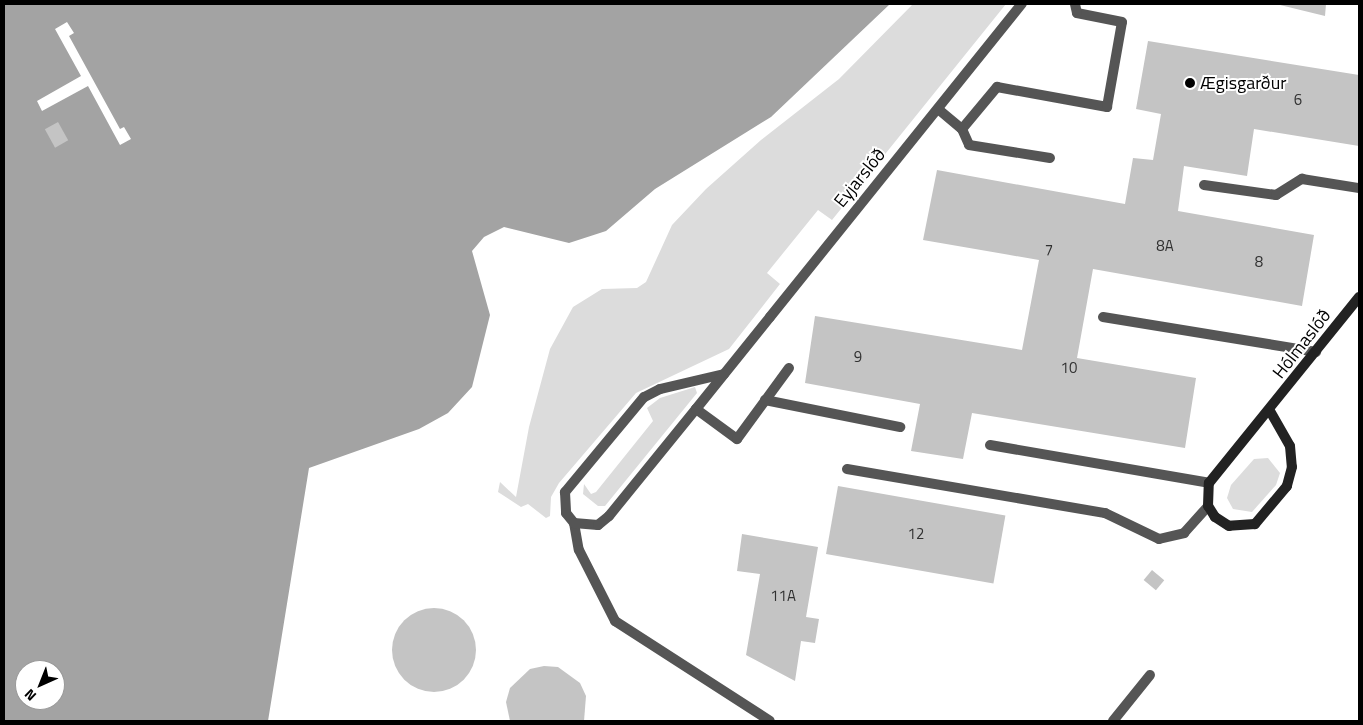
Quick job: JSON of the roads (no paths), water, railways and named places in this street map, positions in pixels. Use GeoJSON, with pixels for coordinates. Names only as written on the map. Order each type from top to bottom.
{"type":"FeatureCollection","features":[{"type":"Feature","properties":{"kind":"street","name":"Eyjarslóð"},"geometry":{"type":"LineString","coordinates":[[574,523],[598,525],[609,516],[1022,4]]}},
{"type":"Feature","properties":{"kind":"street"},"geometry":{"type":"LineString","coordinates":[[962,129],[997,87],[1107,107],[1122,22],[1077,14],[1075,4]]}},
{"type":"Feature","properties":{"kind":"street"},"geometry":{"type":"LineString","coordinates":[[938,109],[962,129],[968,145],[1050,158]]}},
{"type":"Feature","properties":{"kind":"street"},"geometry":{"type":"LineString","coordinates":[[1204,185],[1276,195],[1302,179],[1359,188]]}},
{"type":"Feature","properties":{"kind":"street","name":"Hólmaslóð"},"geometry":{"type":"LineString","coordinates":[[1209,483],[1270,410],[1359,297]]}},
{"type":"Feature","properties":{"kind":"street"},"geometry":{"type":"LineString","coordinates":[[1103,318],[1316,352]]}},
{"type":"Feature","properties":{"kind":"street"},"geometry":{"type":"LineString","coordinates":[[696,409],[737,439],[789,368]]}},
{"type":"Feature","properties":{"kind":"street"},"geometry":{"type":"LineString","coordinates":[[724,374],[660,389],[638,403],[565,492],[566,513],[574,523],[579,550],[615,621],[770,721]]}},
{"type":"Feature","properties":{"kind":"street"},"geometry":{"type":"LineString","coordinates":[[765,400],[900,427]]}},
{"type":"Feature","properties":{"kind":"street"},"geometry":{"type":"LineString","coordinates":[[1208,506],[1221,522],[1246,527],[1264,516],[1281,497],[1291,476],[1292,456],[1287,436],[1270,410]]}},
{"type":"Feature","properties":{"kind":"street"},"geometry":{"type":"LineString","coordinates":[[847,469],[1105,513],[1159,539],[1184,533],[1208,506],[1209,483],[990,445]]}},
{"type":"Feature","properties":{"kind":"street"},"geometry":{"type":"LineString","coordinates":[[1114,721],[1150,675]]}},
{"type":"Feature","properties":{"kind":"place","name":"Ægisgarður"},"geometry":{"type":"Point","coordinates":[1190,83]}}]}
